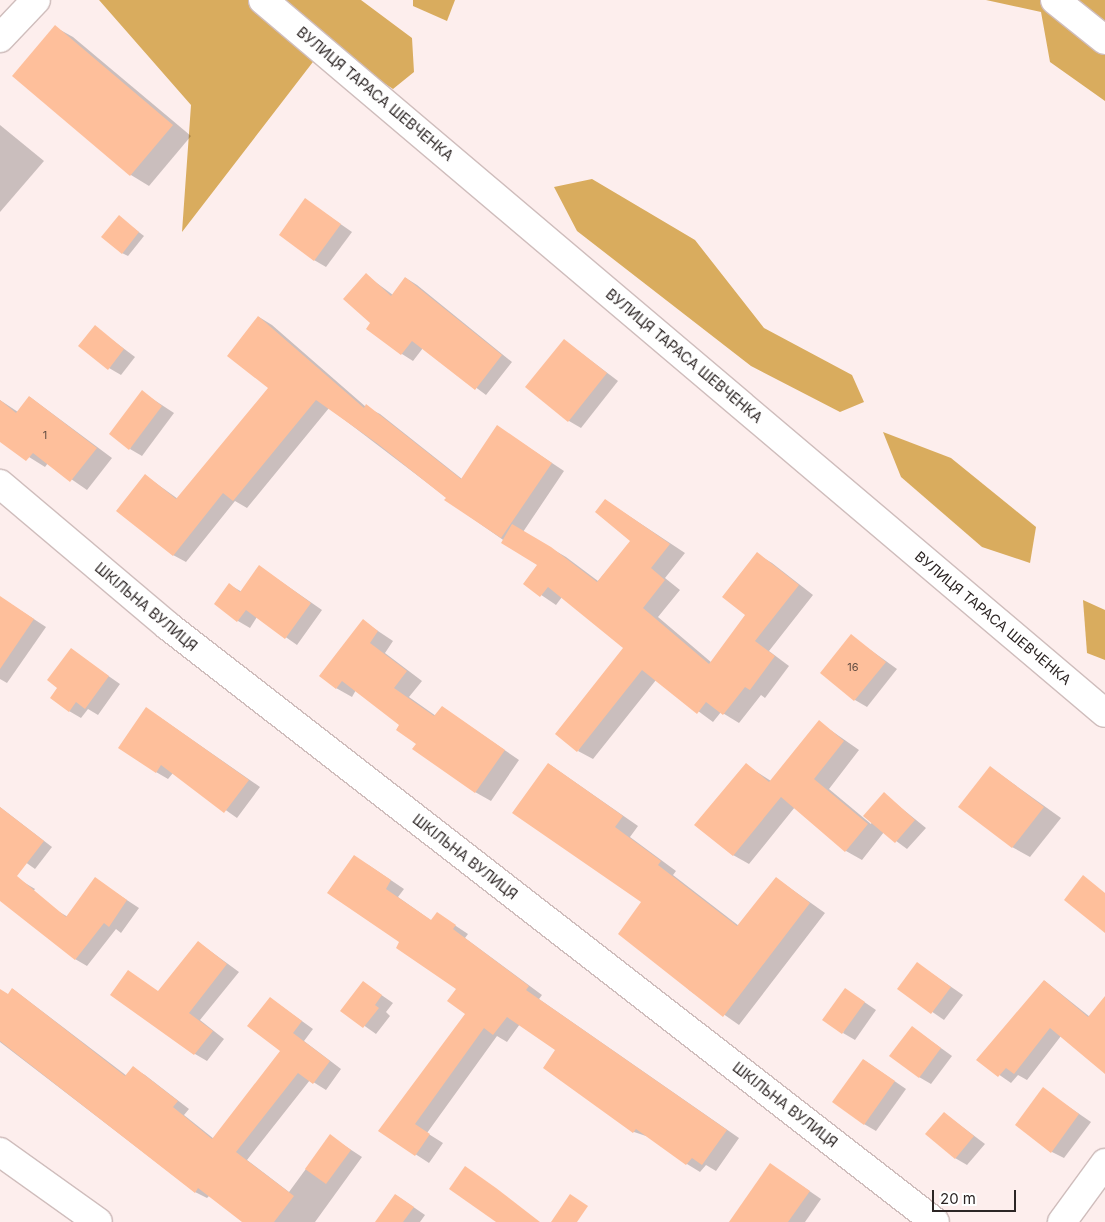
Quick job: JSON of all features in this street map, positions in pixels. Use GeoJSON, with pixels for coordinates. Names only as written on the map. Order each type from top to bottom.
{"type":"FeatureCollection","features":[{"type":"Feature","properties":{"kind":"street"},"geometry":{"type":"LineString","coordinates":[[0,38],[36,0]]}},
{"type":"Feature","properties":{"kind":"street","name":"ВУЛИЦЯ ТАРАСА ШЕВЧЕНКА"},"geometry":{"type":"LineString","coordinates":[[263,0],[1105,713]]}},
{"type":"Feature","properties":{"kind":"street"},"geometry":{"type":"LineString","coordinates":[[1055,0],[1105,40]]}},
{"type":"Feature","properties":{"kind":"street","name":"ШКІЛЬНА ВУЛИЦЯ"},"geometry":{"type":"LineString","coordinates":[[0,484],[168,626],[935,1222]]}},
{"type":"Feature","properties":{"kind":"street"},"geometry":{"type":"LineString","coordinates":[[0,1152],[98,1222]]}},
{"type":"Feature","properties":{"kind":"street"},"geometry":{"type":"LineString","coordinates":[[1062,1222],[1105,1163]]}},
{"type":"Feature","properties":{"kind":"shaded area"},"geometry":{"type":"Polygon","coordinates":[[[99,0],[361,0],[412,38],[414,72],[393,89],[326,45],[182,232],[191,105],[99,0]]]}},
{"type":"Feature","properties":{"kind":"shaded area"},"geometry":{"type":"Polygon","coordinates":[[[413,0],[455,0],[447,21],[413,6],[413,0]]]}},
{"type":"Feature","properties":{"kind":"shaded area"},"geometry":{"type":"Polygon","coordinates":[[[986,0],[1105,0],[1105,101],[1050,62],[1041,12],[986,0]]]}},
{"type":"Feature","properties":{"kind":"shaded area"},"geometry":{"type":"Polygon","coordinates":[[[592,179],[695,240],[764,328],[852,375],[864,402],[840,412],[751,366],[577,231],[554,187],[592,179]]]}},
{"type":"Feature","properties":{"kind":"shaded area"},"geometry":{"type":"Polygon","coordinates":[[[883,432],[951,458],[1036,527],[1030,563],[982,547],[901,477],[883,432]]]}},
{"type":"Feature","properties":{"kind":"shaded area"},"geometry":{"type":"Polygon","coordinates":[[[1083,600],[1105,610],[1105,660],[1087,653],[1083,600]]]}},
{"type":"Feature","properties":{"kind":"building"},"geometry":{"type":"Polygon","coordinates":[[[55,25],[173,125],[130,176],[12,76],[55,25]]]}},
{"type":"Feature","properties":{"kind":"building"},"geometry":{"type":"Polygon","coordinates":[[[305,198],[341,224],[314,261],[279,235],[305,198]]]}},
{"type":"Feature","properties":{"kind":"building"},"geometry":{"type":"Polygon","coordinates":[[[119,215],[139,232],[122,254],[101,237],[119,215]]]}},
{"type":"Feature","properties":{"kind":"building"},"geometry":{"type":"Polygon","coordinates":[[[366,273],[391,296],[405,277],[502,355],[475,390],[412,341],[401,355],[366,329],[370,323],[343,299],[366,273]]]}},
{"type":"Feature","properties":{"kind":"building"},"geometry":{"type":"Polygon","coordinates":[[[258,316],[364,408],[366,404],[461,479],[497,425],[552,463],[501,538],[444,500],[446,498],[378,444],[316,400],[233,501],[223,493],[173,556],[116,511],[145,474],[176,499],[268,388],[227,356],[258,316]]]}},
{"type":"Feature","properties":{"kind":"building"},"geometry":{"type":"Polygon","coordinates":[[[95,325],[124,349],[108,370],[78,346],[95,325]]]}},
{"type":"Feature","properties":{"kind":"building"},"geometry":{"type":"Polygon","coordinates":[[[564,339],[607,373],[568,422],[525,387],[564,339]]]}},
{"type":"Feature","properties":{"kind":"building"},"geometry":{"type":"Polygon","coordinates":[[[142,390],[162,406],[129,450],[109,434],[142,390]]]}},
{"type":"Feature","properties":{"kind":"building"},"geometry":{"type":"Polygon","coordinates":[[[29,396],[97,448],[70,482],[33,453],[26,461],[0,442],[0,400],[16,413],[29,396]]]}},
{"type":"Feature","properties":{"kind":"building"},"geometry":{"type":"Polygon","coordinates":[[[605,499],[670,544],[651,568],[665,580],[643,608],[709,664],[745,615],[722,597],[757,552],[799,585],[755,641],[775,656],[750,690],[745,687],[723,715],[706,702],[697,714],[642,670],[577,752],[555,734],[623,648],[548,587],[540,597],[523,584],[537,565],[501,543],[512,524],[551,547],[597,582],[630,541],[595,512],[605,499]]]}},
{"type":"Feature","properties":{"kind":"building"},"geometry":{"type":"Polygon","coordinates":[[[259,565],[311,603],[285,639],[246,610],[237,622],[214,604],[229,583],[240,592],[259,565]]]}},
{"type":"Feature","properties":{"kind":"building"},"geometry":{"type":"Polygon","coordinates":[[[0,596],[34,619],[0,669],[0,596]]]}},
{"type":"Feature","properties":{"kind":"building"},"geometry":{"type":"Polygon","coordinates":[[[363,619],[378,631],[370,643],[407,671],[394,688],[434,716],[442,706],[505,750],[475,793],[412,749],[416,744],[396,730],[399,725],[342,681],[336,689],[319,676],[363,619]]]}},
{"type":"Feature","properties":{"kind":"building"},"geometry":{"type":"Polygon","coordinates":[[[851,634],[886,662],[854,701],[820,673],[851,634]]]}},
{"type":"Feature","properties":{"kind":"building"},"geometry":{"type":"Polygon","coordinates":[[[71,648],[109,676],[85,709],[76,702],[69,712],[50,698],[57,688],[47,680],[71,648]]]}},
{"type":"Feature","properties":{"kind":"building"},"geometry":{"type":"Polygon","coordinates":[[[146,707],[249,780],[224,813],[161,765],[156,773],[118,748],[146,707]]]}},
{"type":"Feature","properties":{"kind":"building"},"geometry":{"type":"Polygon","coordinates":[[[819,720],[844,741],[814,779],[868,824],[845,852],[781,797],[733,856],[694,825],[746,763],[769,782],[819,720]]]}},
{"type":"Feature","properties":{"kind":"building"},"geometry":{"type":"Polygon","coordinates":[[[548,763],[623,816],[615,827],[661,861],[658,865],[737,926],[776,877],[810,903],[723,1017],[618,934],[641,902],[512,813],[548,763]]]}},
{"type":"Feature","properties":{"kind":"building"},"geometry":{"type":"Polygon","coordinates":[[[990,766],[1044,807],[1012,848],[958,807],[990,766]]]}},
{"type":"Feature","properties":{"kind":"building"},"geometry":{"type":"Polygon","coordinates":[[[884,792],[915,820],[895,843],[863,816],[884,792]]]}},
{"type":"Feature","properties":{"kind":"building"},"geometry":{"type":"Polygon","coordinates":[[[0,807],[44,841],[17,876],[66,917],[95,877],[127,900],[109,927],[104,923],[75,960],[0,901],[0,807]]]}},
{"type":"Feature","properties":{"kind":"building"},"geometry":{"type":"Polygon","coordinates":[[[354,855],[391,880],[386,889],[431,920],[437,912],[456,925],[453,929],[529,986],[526,990],[727,1130],[702,1165],[692,1158],[686,1165],[636,1129],[633,1133],[543,1068],[555,1050],[507,1017],[493,1035],[484,1028],[415,1124],[430,1134],[415,1156],[378,1131],[465,1014],[447,1001],[456,989],[396,948],[399,942],[327,893],[354,855]]]}},
{"type":"Feature","properties":{"kind":"building"},"geometry":{"type":"Polygon","coordinates":[[[1083,875],[1105,893],[1105,933],[1064,900],[1083,875]]]}},
{"type":"Feature","properties":{"kind":"building"},"geometry":{"type":"Polygon","coordinates":[[[198,941],[227,964],[189,1013],[213,1031],[194,1055],[110,995],[128,970],[158,991],[198,941]]]}},
{"type":"Feature","properties":{"kind":"building"},"geometry":{"type":"Polygon","coordinates":[[[917,962],[951,987],[931,1014],[897,989],[917,962]]]}},
{"type":"Feature","properties":{"kind":"building"},"geometry":{"type":"Polygon","coordinates":[[[1044,980],[1088,1017],[1105,996],[1105,1074],[1050,1028],[1014,1074],[1006,1068],[998,1077],[976,1060],[1044,980]]]}},
{"type":"Feature","properties":{"kind":"building"},"geometry":{"type":"Polygon","coordinates":[[[363,981],[382,995],[375,1005],[379,1008],[363,1028],[340,1011],[363,981]]]}},
{"type":"Feature","properties":{"kind":"building"},"geometry":{"type":"Polygon","coordinates":[[[12,988],[125,1076],[133,1066],[178,1101],[173,1107],[212,1139],[280,1051],[247,1026],[270,997],[302,1021],[293,1033],[330,1061],[313,1084],[298,1073],[236,1152],[294,1196],[274,1222],[242,1222],[198,1188],[195,1193],[0,1041],[0,989],[8,994],[12,988]]]}},
{"type":"Feature","properties":{"kind":"building"},"geometry":{"type":"Polygon","coordinates":[[[845,988],[865,1002],[842,1034],[822,1020],[845,988]]]}},
{"type":"Feature","properties":{"kind":"building"},"geometry":{"type":"Polygon","coordinates":[[[912,1026],[941,1048],[919,1078],[889,1056],[912,1026]]]}},
{"type":"Feature","properties":{"kind":"building"},"geometry":{"type":"Polygon","coordinates":[[[863,1059],[895,1081],[864,1125],[832,1102],[863,1059]]]}},
{"type":"Feature","properties":{"kind":"building"},"geometry":{"type":"Polygon","coordinates":[[[1043,1087],[1079,1114],[1051,1153],[1015,1125],[1043,1087]]]}},
{"type":"Feature","properties":{"kind":"building"},"geometry":{"type":"Polygon","coordinates":[[[944,1112],[974,1136],[955,1159],[925,1134],[944,1112]]]}},
{"type":"Feature","properties":{"kind":"building"},"geometry":{"type":"Polygon","coordinates":[[[330,1134],[351,1150],[326,1184],[305,1169],[330,1134]]]}},
{"type":"Feature","properties":{"kind":"building"},"geometry":{"type":"Polygon","coordinates":[[[770,1163],[810,1191],[788,1222],[729,1222],[770,1163]]]}},
{"type":"Feature","properties":{"kind":"building"},"geometry":{"type":"Polygon","coordinates":[[[465,1166],[540,1222],[496,1222],[449,1189],[465,1166]]]}},
{"type":"Feature","properties":{"kind":"building"},"geometry":{"type":"Polygon","coordinates":[[[395,1194],[414,1207],[403,1222],[375,1222],[395,1194]]]}},
{"type":"Feature","properties":{"kind":"building"},"geometry":{"type":"Polygon","coordinates":[[[570,1194],[588,1206],[577,1222],[551,1222],[570,1194]]]}}]}
